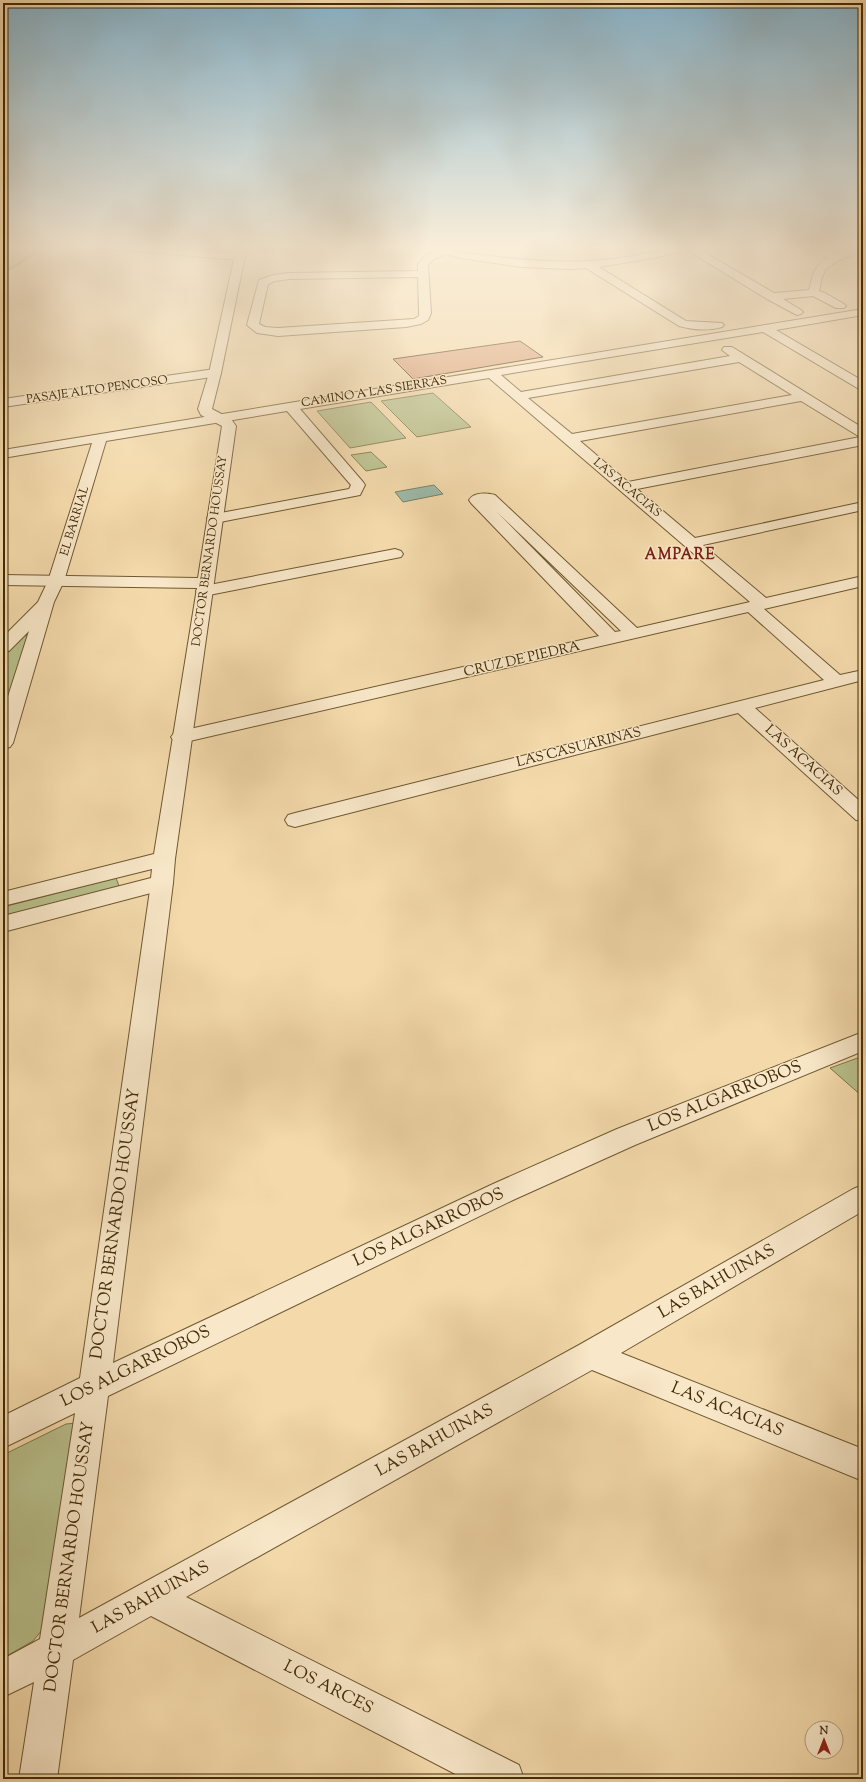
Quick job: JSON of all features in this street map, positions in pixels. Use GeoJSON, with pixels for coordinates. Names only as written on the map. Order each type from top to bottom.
{"type":"FeatureCollection","features":[{"type":"Feature","properties":{"kind":"street","name":"DOCTOR BERNARDO HOUSSAY"},"geometry":{"type":"LineString","coordinates":[[38,1779],[94,1387],[163,871],[228,426],[226,422],[206,412],[205,409],[215,373],[224,329]]}},
{"type":"Feature","properties":{"kind":"street"},"geometry":{"type":"LineString","coordinates":[[258,329],[278,332],[323,329]]}},
{"type":"Feature","properties":{"kind":"street","name":"CAMINO A LAS SIERRAS"},"geometry":{"type":"LineString","coordinates":[[3,454],[100,439],[491,372],[758,329]]}},
{"type":"Feature","properties":{"kind":"street"},"geometry":{"type":"LineString","coordinates":[[766,329],[863,386]]}},
{"type":"Feature","properties":{"kind":"street"},"geometry":{"type":"LineString","coordinates":[[708,338],[863,434]]}},
{"type":"Feature","properties":{"kind":"street"},"geometry":{"type":"LineString","coordinates":[[518,396],[741,358]]}},
{"type":"Feature","properties":{"kind":"street","name":"LAS ACACIAS"},"geometry":{"type":"LineString","coordinates":[[491,372],[693,543],[837,682]]}},
{"type":"Feature","properties":{"kind":"street","name":"PASAJE ALTO PENCOSO"},"geometry":{"type":"LineString","coordinates":[[3,403],[215,373]]}},
{"type":"Feature","properties":{"kind":"street"},"geometry":{"type":"LineString","coordinates":[[569,439],[804,397]]}},
{"type":"Feature","properties":{"kind":"street"},"geometry":{"type":"LineString","coordinates":[[215,518],[355,492],[358,485],[290,406]]}},
{"type":"Feature","properties":{"kind":"street","name":"EL BARRIAL"},"geometry":{"type":"LineString","coordinates":[[3,743],[100,439]]}},
{"type":"Feature","properties":{"kind":"street"},"geometry":{"type":"LineString","coordinates":[[626,487],[863,441]]}},
{"type":"Feature","properties":{"kind":"street"},"geometry":{"type":"LineString","coordinates":[[612,639],[476,500],[480,498],[490,498],[634,634]]}},
{"type":"Feature","properties":{"kind":"street"},"geometry":{"type":"LineString","coordinates":[[693,543],[863,506]]}},
{"type":"Feature","properties":{"kind":"street"},"geometry":{"type":"LineString","coordinates":[[3,591],[52,592],[205,589],[395,554]]}},
{"type":"Feature","properties":{"kind":"street"},"geometry":{"type":"LineString","coordinates":[[3,580],[52,592]]}},
{"type":"Feature","properties":{"kind":"street","name":"CRUZ DE PIEDRA"},"geometry":{"type":"LineString","coordinates":[[182,738],[863,581]]}},
{"type":"Feature","properties":{"kind":"street","name":"EL BARRIAL"},"geometry":{"type":"LineString","coordinates":[[3,647],[52,592]]}},
{"type":"Feature","properties":{"kind":"street","name":"LAS CASUARINAS"},"geometry":{"type":"LineString","coordinates":[[295,820],[863,675]]}},
{"type":"Feature","properties":{"kind":"street","name":"LAS ACACIAS"},"geometry":{"type":"LineString","coordinates":[[742,706],[863,815]]}},
{"type":"Feature","properties":{"kind":"street"},"geometry":{"type":"LineString","coordinates":[[3,898],[163,871]]}},
{"type":"Feature","properties":{"kind":"street"},"geometry":{"type":"LineString","coordinates":[[3,924],[163,871]]}},
{"type":"Feature","properties":{"kind":"street","name":"LOS ALGARROBOS"},"geometry":{"type":"LineString","coordinates":[[3,1432],[503,1192],[604,1147],[863,1041]]}},
{"type":"Feature","properties":{"kind":"street","name":"LAS BAHUINAS"},"geometry":{"type":"LineString","coordinates":[[3,1679],[590,1355],[863,1197]]}},
{"type":"Feature","properties":{"kind":"street","name":"LAS ACACIAS"},"geometry":{"type":"LineString","coordinates":[[590,1355],[863,1465]]}},
{"type":"Feature","properties":{"kind":"street","name":"LOS ARCES"},"geometry":{"type":"LineString","coordinates":[[152,1598],[504,1779]]}},
{"type":"Feature","properties":{"kind":"green space"},"geometry":{"type":"Polygon","coordinates":[[[433,393],[471,427],[417,437],[381,401],[433,393]]]}},
{"type":"Feature","properties":{"kind":"green space"},"geometry":{"type":"Polygon","coordinates":[[[371,402],[406,438],[350,448],[317,411],[371,402]]]}},
{"type":"Feature","properties":{"kind":"green space"},"geometry":{"type":"Polygon","coordinates":[[[371,452],[387,467],[366,471],[351,455],[371,452]]]}},
{"type":"Feature","properties":{"kind":"green space"},"geometry":{"type":"Polygon","coordinates":[[[28,635],[3,720],[3,655],[21,637],[28,635]]]}},
{"type":"Feature","properties":{"kind":"green space"},"geometry":{"type":"Polygon","coordinates":[[[116,878],[119,886],[3,917],[3,907],[116,878]]]}},
{"type":"Feature","properties":{"kind":"green space"},"geometry":{"type":"Polygon","coordinates":[[[863,1056],[863,1097],[830,1068],[863,1056]]]}},
{"type":"Feature","properties":{"kind":"green space"},"geometry":{"type":"Polygon","coordinates":[[[77,1423],[53,1617],[33,1641],[3,1658],[3,1455],[66,1424],[77,1423]]]}},
{"type":"Feature","properties":{"kind":"shaded area"},"geometry":{"type":"Polygon","coordinates":[[[434,485],[443,494],[403,502],[395,492],[434,485]]]}},
{"type":"Feature","properties":{"kind":"building"},"geometry":{"type":"Polygon","coordinates":[[[520,341],[543,357],[413,379],[393,359],[520,341]]]}},
{"type":"Feature","properties":{"kind":"district","name":"AMPARE"},"geometry":{"type":"Point","coordinates":[680,555]}}]}
